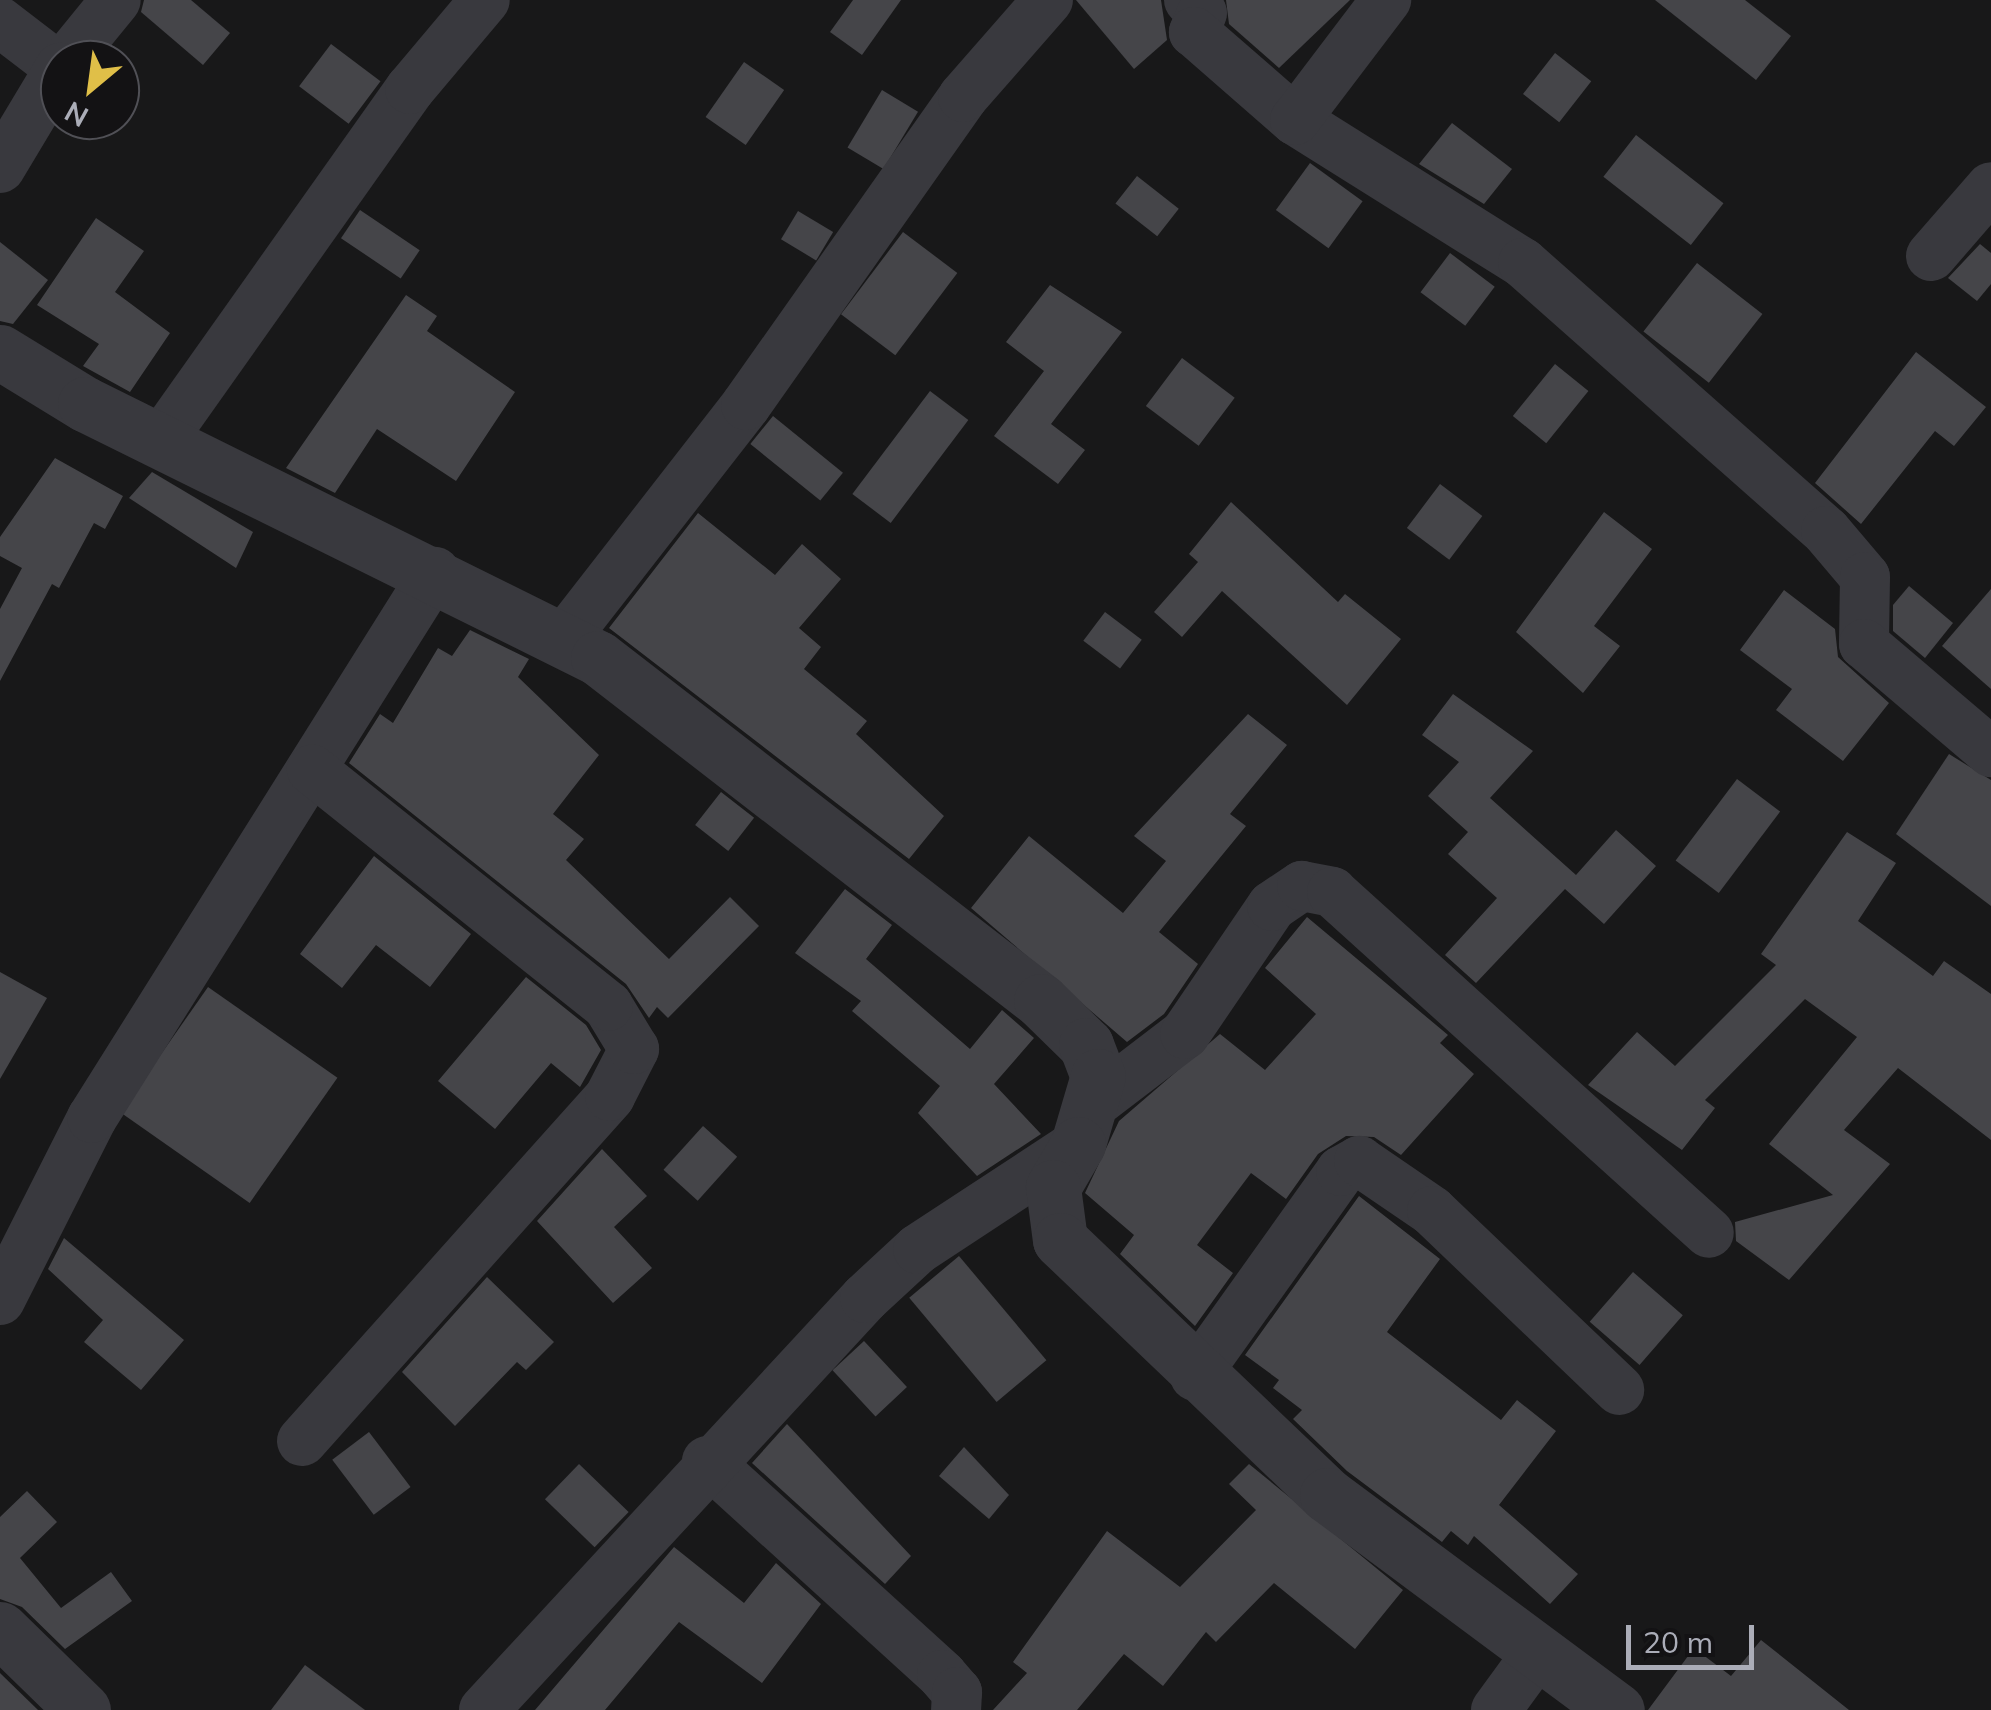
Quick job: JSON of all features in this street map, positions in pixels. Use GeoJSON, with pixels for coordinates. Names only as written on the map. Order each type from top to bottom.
{"type":"FeatureCollection","features":[{"type":"Feature","properties":{"kind":"street"},"geometry":{"type":"LineString","coordinates":[[83,40],[116,0]]}},
{"type":"Feature","properties":{"kind":"street"},"geometry":{"type":"LineString","coordinates":[[160,442],[485,0]]}},
{"type":"Feature","properties":{"kind":"street"},"geometry":{"type":"LineString","coordinates":[[564,640],[746,405],[963,97],[1048,0]]}},
{"type":"Feature","properties":{"kind":"street"},"geometry":{"type":"LineString","coordinates":[[1189,0],[1202,13],[1194,32],[1296,120],[1523,262],[1812,518],[1865,577],[1864,644],[1991,752]]}},
{"type":"Feature","properties":{"kind":"street"},"geometry":{"type":"LineString","coordinates":[[1296,120],[1386,0]]}},
{"type":"Feature","properties":{"kind":"street"},"geometry":{"type":"LineString","coordinates":[[0,22],[40,53]]}},
{"type":"Feature","properties":{"kind":"street"},"geometry":{"type":"LineString","coordinates":[[0,168],[40,101]]}},
{"type":"Feature","properties":{"kind":"street"},"geometry":{"type":"LineString","coordinates":[[1931,256],[1991,186]]}},
{"type":"Feature","properties":{"kind":"street"},"geometry":{"type":"LineString","coordinates":[[0,352],[160,442],[435,572],[564,640],[1041,1001],[1086,1046],[1098,1076],[1085,1125],[1053,1187],[1060,1240],[1194,1376],[1327,1495],[1617,1710]]}},
{"type":"Feature","properties":{"kind":"street"},"geometry":{"type":"LineString","coordinates":[[3,1281],[92,1118],[435,572]]}},
{"type":"Feature","properties":{"kind":"street"},"geometry":{"type":"LineString","coordinates":[[302,1441],[610,1096],[634,1049],[608,1006],[312,770]]}},
{"type":"Feature","properties":{"kind":"street"},"geometry":{"type":"LineString","coordinates":[[484,1710],[708,1462],[918,1249],[1085,1125],[1185,1034],[1272,906],[1302,886],[1332,892],[1709,1234]]}},
{"type":"Feature","properties":{"kind":"street"},"geometry":{"type":"LineString","coordinates":[[1194,1376],[1341,1171],[1360,1161],[1432,1211],[1620,1390]]}},
{"type":"Feature","properties":{"kind":"street"},"geometry":{"type":"LineString","coordinates":[[708,1462],[942,1675],[957,1692],[956,1710]]}},
{"type":"Feature","properties":{"kind":"street"},"geometry":{"type":"LineString","coordinates":[[0,1628],[82,1710]]}},
{"type":"Feature","properties":{"kind":"street"},"geometry":{"type":"LineString","coordinates":[[1496,1710],[1540,1652]]}},
{"type":"Feature","properties":{"kind":"building"},"geometry":{"type":"Polygon","coordinates":[[[144,0],[191,0],[230,33],[203,65],[141,12],[144,0]]]}},
{"type":"Feature","properties":{"kind":"building"},"geometry":{"type":"Polygon","coordinates":[[[853,0],[901,0],[862,55],[830,32],[853,0]]]}},
{"type":"Feature","properties":{"kind":"building"},"geometry":{"type":"Polygon","coordinates":[[[1076,0],[1161,0],[1167,40],[1134,69],[1076,0]]]}},
{"type":"Feature","properties":{"kind":"building"},"geometry":{"type":"Polygon","coordinates":[[[1226,0],[1350,0],[1279,68],[1229,24],[1226,0]]]}},
{"type":"Feature","properties":{"kind":"building"},"geometry":{"type":"Polygon","coordinates":[[[1655,0],[1745,0],[1791,36],[1756,80],[1655,0]]]}},
{"type":"Feature","properties":{"kind":"building"},"geometry":{"type":"Polygon","coordinates":[[[331,44],[381,81],[349,124],[299,86],[331,44]]]}},
{"type":"Feature","properties":{"kind":"building"},"geometry":{"type":"Polygon","coordinates":[[[1555,53],[1591,81],[1559,122],[1523,94],[1555,53]]]}},
{"type":"Feature","properties":{"kind":"building"},"geometry":{"type":"Polygon","coordinates":[[[744,62],[784,90],[746,145],[706,117],[744,62]]]}},
{"type":"Feature","properties":{"kind":"building"},"geometry":{"type":"Polygon","coordinates":[[[882,90],[918,112],[883,169],[847,147],[882,90]]]}},
{"type":"Feature","properties":{"kind":"building"},"geometry":{"type":"Polygon","coordinates":[[[1452,123],[1512,169],[1484,204],[1419,164],[1452,123]]]}},
{"type":"Feature","properties":{"kind":"building"},"geometry":{"type":"Polygon","coordinates":[[[1636,135],[1723,203],[1691,245],[1603,177],[1636,135]]]}},
{"type":"Feature","properties":{"kind":"building"},"geometry":{"type":"Polygon","coordinates":[[[1310,163],[1363,201],[1328,248],[1276,210],[1310,163]]]}},
{"type":"Feature","properties":{"kind":"building"},"geometry":{"type":"Polygon","coordinates":[[[1137,176],[1179,209],[1157,236],[1115,204],[1137,176]]]}},
{"type":"Feature","properties":{"kind":"building"},"geometry":{"type":"Polygon","coordinates":[[[360,210],[420,250],[401,278],[341,238],[360,210]]]}},
{"type":"Feature","properties":{"kind":"building"},"geometry":{"type":"Polygon","coordinates":[[[798,211],[833,232],[816,260],[781,239],[798,211]]]}},
{"type":"Feature","properties":{"kind":"building"},"geometry":{"type":"Polygon","coordinates":[[[96,218],[144,251],[115,292],[170,333],[130,392],[83,366],[99,344],[37,305],[96,218]]]}},
{"type":"Feature","properties":{"kind":"building"},"geometry":{"type":"Polygon","coordinates":[[[903,232],[957,273],[895,355],[841,314],[903,232]]]}},
{"type":"Feature","properties":{"kind":"building"},"geometry":{"type":"Polygon","coordinates":[[[0,242],[48,280],[13,324],[0,321],[0,242]]]}},
{"type":"Feature","properties":{"kind":"building"},"geometry":{"type":"Polygon","coordinates":[[[1980,244],[1991,253],[1991,284],[1977,301],[1948,278],[1980,244]]]}},
{"type":"Feature","properties":{"kind":"building"},"geometry":{"type":"Polygon","coordinates":[[[1450,253],[1495,287],[1465,326],[1421,292],[1450,253]]]}},
{"type":"Feature","properties":{"kind":"building"},"geometry":{"type":"Polygon","coordinates":[[[1697,263],[1762,314],[1709,383],[1643,332],[1697,263]]]}},
{"type":"Feature","properties":{"kind":"building"},"geometry":{"type":"Polygon","coordinates":[[[1050,285],[1122,332],[1051,424],[1085,450],[1058,484],[994,436],[1044,371],[1006,342],[1050,285]]]}},
{"type":"Feature","properties":{"kind":"building"},"geometry":{"type":"Polygon","coordinates":[[[406,295],[437,316],[427,331],[515,392],[456,481],[377,429],[335,493],[286,468],[406,295]]]}},
{"type":"Feature","properties":{"kind":"building"},"geometry":{"type":"Polygon","coordinates":[[[1916,352],[1986,407],[1954,446],[1935,431],[1861,524],[1815,483],[1916,352]]]}},
{"type":"Feature","properties":{"kind":"building"},"geometry":{"type":"Polygon","coordinates":[[[1182,358],[1235,398],[1199,446],[1146,406],[1182,358]]]}},
{"type":"Feature","properties":{"kind":"building"},"geometry":{"type":"Polygon","coordinates":[[[1555,364],[1588,391],[1546,443],[1513,416],[1555,364]]]}},
{"type":"Feature","properties":{"kind":"building"},"geometry":{"type":"Polygon","coordinates":[[[930,391],[968,420],[891,523],[852,494],[930,391]]]}},
{"type":"Feature","properties":{"kind":"building"},"geometry":{"type":"Polygon","coordinates":[[[773,416],[843,473],[820,501],[750,444],[773,416]]]}},
{"type":"Feature","properties":{"kind":"building"},"geometry":{"type":"Polygon","coordinates":[[[55,458],[123,496],[105,529],[94,523],[59,588],[52,584],[0,681],[0,609],[22,568],[0,556],[0,537],[55,458]]]}},
{"type":"Feature","properties":{"kind":"building"},"geometry":{"type":"Polygon","coordinates":[[[152,472],[253,532],[236,568],[129,498],[152,472]]]}},
{"type":"Feature","properties":{"kind":"building"},"geometry":{"type":"Polygon","coordinates":[[[1440,484],[1482,516],[1449,560],[1407,528],[1440,484]]]}},
{"type":"Feature","properties":{"kind":"building"},"geometry":{"type":"Polygon","coordinates":[[[1231,502],[1338,602],[1345,594],[1401,639],[1347,705],[1222,591],[1182,637],[1154,612],[1198,562],[1189,554],[1231,502]]]}},
{"type":"Feature","properties":{"kind":"building"},"geometry":{"type":"Polygon","coordinates":[[[1604,512],[1652,549],[1594,626],[1620,646],[1583,693],[1516,632],[1604,512]]]}},
{"type":"Feature","properties":{"kind":"building"},"geometry":{"type":"Polygon","coordinates":[[[698,513],[775,575],[802,544],[841,579],[799,628],[821,647],[804,669],[867,721],[856,734],[944,816],[909,859],[609,628],[698,513]]]}},
{"type":"Feature","properties":{"kind":"building"},"geometry":{"type":"Polygon","coordinates":[[[1909,586],[1953,623],[1925,658],[1893,631],[1893,605],[1909,586]]]}},
{"type":"Feature","properties":{"kind":"building"},"geometry":{"type":"Polygon","coordinates":[[[1991,589],[1991,689],[1942,646],[1991,589]]]}},
{"type":"Feature","properties":{"kind":"building"},"geometry":{"type":"Polygon","coordinates":[[[1784,590],[1835,629],[1838,657],[1889,703],[1843,761],[1776,710],[1792,689],[1740,650],[1784,590]]]}},
{"type":"Feature","properties":{"kind":"building"},"geometry":{"type":"Polygon","coordinates":[[[1105,612],[1142,640],[1120,668],[1083,641],[1105,612]]]}},
{"type":"Feature","properties":{"kind":"building"},"geometry":{"type":"Polygon","coordinates":[[[470,630],[529,659],[518,677],[599,755],[553,814],[584,839],[566,860],[669,959],[730,897],[759,926],[668,1018],[657,1007],[649,1018],[626,984],[349,763],[380,714],[393,723],[438,648],[452,656],[470,630]]]}},
{"type":"Feature","properties":{"kind":"building"},"geometry":{"type":"Polygon","coordinates":[[[1453,694],[1533,751],[1490,798],[1576,875],[1616,830],[1656,866],[1604,924],[1565,889],[1476,983],[1445,955],[1497,898],[1448,854],[1468,832],[1428,796],[1459,762],[1422,735],[1453,694]]]}},
{"type":"Feature","properties":{"kind":"building"},"geometry":{"type":"Polygon","coordinates":[[[1248,714],[1287,745],[1230,814],[1246,826],[1159,932],[1198,964],[1164,1014],[1127,1042],[971,908],[1029,836],[1123,913],[1166,861],[1134,836],[1248,714]]]}},
{"type":"Feature","properties":{"kind":"building"},"geometry":{"type":"Polygon","coordinates":[[[1949,754],[1991,780],[1991,906],[1896,834],[1949,754]]]}},
{"type":"Feature","properties":{"kind":"building"},"geometry":{"type":"Polygon","coordinates":[[[1737,779],[1780,811],[1719,893],[1676,860],[1737,779]]]}},
{"type":"Feature","properties":{"kind":"building"},"geometry":{"type":"Polygon","coordinates":[[[721,792],[754,818],[728,851],[695,825],[721,792]]]}},
{"type":"Feature","properties":{"kind":"building"},"geometry":{"type":"Polygon","coordinates":[[[1847,832],[1896,863],[1858,921],[1933,976],[1944,961],[1991,994],[1991,1140],[1898,1068],[1844,1130],[1890,1164],[1789,1280],[1736,1241],[1735,1222],[1833,1195],[1769,1144],[1857,1037],[1805,999],[1705,1100],[1715,1108],[1682,1150],[1588,1085],[1637,1032],[1675,1066],[1776,965],[1761,954],[1847,832]]]}},
{"type":"Feature","properties":{"kind":"building"},"geometry":{"type":"Polygon","coordinates":[[[374,856],[471,934],[430,987],[376,945],[342,988],[300,954],[374,856]]]}},
{"type":"Feature","properties":{"kind":"building"},"geometry":{"type":"Polygon","coordinates":[[[845,889],[892,925],[866,959],[970,1049],[1002,1010],[1034,1038],[994,1084],[1041,1134],[977,1176],[918,1113],[940,1086],[852,1011],[861,1001],[795,953],[845,889]]]}},
{"type":"Feature","properties":{"kind":"building"},"geometry":{"type":"Polygon","coordinates":[[[1307,917],[1448,1035],[1440,1043],[1474,1074],[1401,1155],[1374,1137],[1346,1136],[1318,1154],[1286,1199],[1251,1173],[1197,1245],[1233,1273],[1195,1326],[1120,1254],[1134,1235],[1085,1193],[1119,1121],[1220,1034],[1265,1070],[1316,1014],[1265,968],[1307,917]]]}},
{"type":"Feature","properties":{"kind":"building"},"geometry":{"type":"Polygon","coordinates":[[[0,972],[47,998],[0,1079],[0,972]]]}},
{"type":"Feature","properties":{"kind":"building"},"geometry":{"type":"Polygon","coordinates":[[[526,977],[586,1025],[601,1050],[580,1087],[551,1063],[495,1129],[438,1081],[526,977]]]}},
{"type":"Feature","properties":{"kind":"building"},"geometry":{"type":"Polygon","coordinates":[[[208,987],[337,1078],[250,1203],[120,1112],[208,987]]]}},
{"type":"Feature","properties":{"kind":"building"},"geometry":{"type":"Polygon","coordinates":[[[703,1126],[737,1157],[698,1201],[664,1170],[703,1126]]]}},
{"type":"Feature","properties":{"kind":"building"},"geometry":{"type":"Polygon","coordinates":[[[602,1149],[647,1196],[614,1227],[652,1268],[613,1303],[537,1221],[602,1149]]]}},
{"type":"Feature","properties":{"kind":"building"},"geometry":{"type":"Polygon","coordinates":[[[1359,1196],[1440,1259],[1387,1332],[1501,1420],[1517,1400],[1556,1431],[1499,1505],[1578,1574],[1550,1604],[1474,1536],[1468,1545],[1451,1531],[1442,1542],[1347,1471],[1293,1419],[1302,1410],[1273,1388],[1279,1380],[1245,1355],[1359,1196]]]}},
{"type":"Feature","properties":{"kind":"building"},"geometry":{"type":"Polygon","coordinates":[[[64,1238],[184,1340],[141,1390],[84,1342],[103,1320],[48,1269],[64,1238]]]}},
{"type":"Feature","properties":{"kind":"building"},"geometry":{"type":"Polygon","coordinates":[[[959,1256],[1046,1360],[997,1402],[909,1298],[959,1256]]]}},
{"type":"Feature","properties":{"kind":"building"},"geometry":{"type":"Polygon","coordinates":[[[1633,1272],[1683,1315],[1640,1365],[1590,1322],[1633,1272]]]}},
{"type":"Feature","properties":{"kind":"building"},"geometry":{"type":"Polygon","coordinates":[[[487,1277],[554,1342],[526,1370],[517,1362],[455,1426],[402,1372],[487,1277]]]}},
{"type":"Feature","properties":{"kind":"building"},"geometry":{"type":"Polygon","coordinates":[[[864,1341],[907,1387],[876,1416],[833,1370],[864,1341]]]}},
{"type":"Feature","properties":{"kind":"building"},"geometry":{"type":"Polygon","coordinates":[[[787,1424],[911,1556],[885,1584],[752,1463],[787,1424]]]}},
{"type":"Feature","properties":{"kind":"building"},"geometry":{"type":"Polygon","coordinates":[[[369,1432],[411,1487],[374,1515],[332,1460],[369,1432]]]}},
{"type":"Feature","properties":{"kind":"building"},"geometry":{"type":"Polygon","coordinates":[[[964,1447],[1009,1495],[989,1519],[939,1476],[964,1447]]]}},
{"type":"Feature","properties":{"kind":"building"},"geometry":{"type":"Polygon","coordinates":[[[579,1464],[629,1512],[595,1547],[545,1499],[579,1464]]]}},
{"type":"Feature","properties":{"kind":"building"},"geometry":{"type":"Polygon","coordinates":[[[1249,1464],[1403,1590],[1355,1649],[1274,1583],[1216,1642],[1206,1632],[1163,1686],[1124,1654],[1077,1710],[993,1710],[1027,1673],[1013,1662],[1107,1531],[1180,1587],[1256,1510],[1229,1484],[1249,1464]]]}},
{"type":"Feature","properties":{"kind":"building"},"geometry":{"type":"Polygon","coordinates":[[[27,1491],[57,1522],[20,1558],[61,1608],[111,1572],[132,1601],[65,1649],[22,1607],[0,1599],[0,1517],[27,1491]]]}},
{"type":"Feature","properties":{"kind":"building"},"geometry":{"type":"Polygon","coordinates":[[[674,1547],[744,1603],[776,1563],[821,1604],[762,1683],[679,1622],[605,1710],[535,1710],[674,1547]]]}},
{"type":"Feature","properties":{"kind":"building"},"geometry":{"type":"Polygon","coordinates":[[[1761,1640],[1849,1710],[1648,1710],[1694,1648],[1731,1676],[1761,1640]]]}},
{"type":"Feature","properties":{"kind":"building"},"geometry":{"type":"Polygon","coordinates":[[[305,1665],[365,1710],[271,1710],[305,1665]]]}},
{"type":"Feature","properties":{"kind":"building"},"geometry":{"type":"Polygon","coordinates":[[[0,1673],[38,1710],[0,1710],[0,1673]]]}}]}
